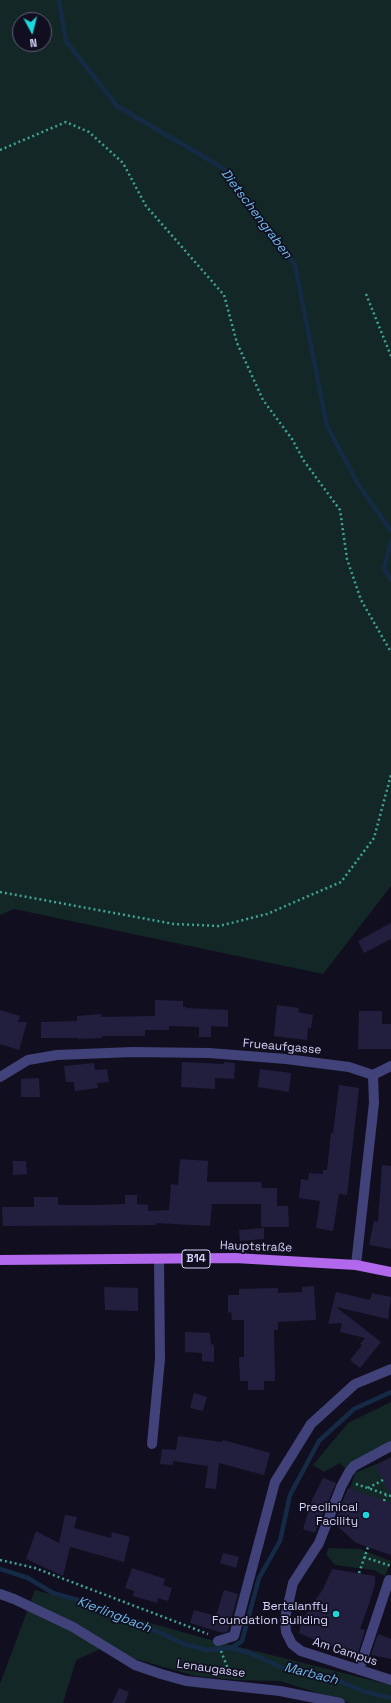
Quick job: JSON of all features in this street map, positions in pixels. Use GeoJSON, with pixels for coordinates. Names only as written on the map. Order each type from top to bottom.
{"type":"FeatureCollection","features":[{"type":"Feature","properties":{"kind":"main road","name":"Hauptstraße"},"geometry":{"type":"LineString","coordinates":[[0,1260],[235,1258],[356,1265],[391,1272]]}},
{"type":"Feature","properties":{"kind":"street","name":"Frueaufgasse"},"geometry":{"type":"LineString","coordinates":[[0,1077],[28,1060],[57,1055],[133,1052],[208,1053],[286,1059],[349,1067],[373,1075]]}},
{"type":"Feature","properties":{"kind":"street"},"geometry":{"type":"LineString","coordinates":[[356,1265],[374,1102],[373,1075],[391,1066]]}},
{"type":"Feature","properties":{"kind":"street"},"geometry":{"type":"LineString","coordinates":[[152,1444],[160,1359],[160,1259]]}},
{"type":"Feature","properties":{"kind":"street"},"geometry":{"type":"LineString","coordinates":[[218,1641],[234,1636],[275,1482],[311,1424],[355,1384],[391,1369]]}},
{"type":"Feature","properties":{"kind":"street","name":"Am Campus"},"geometry":{"type":"LineString","coordinates":[[391,1446],[354,1466],[345,1480],[319,1543],[293,1583],[285,1618],[286,1632],[292,1644],[301,1651],[391,1680]]}},
{"type":"Feature","properties":{"kind":"street"},"geometry":{"type":"LineString","coordinates":[[359,1670],[389,1580]]}},
{"type":"Feature","properties":{"kind":"street","name":"Lenaugasse"},"geometry":{"type":"LineString","coordinates":[[0,1594],[14,1599],[73,1627],[135,1665],[161,1674],[186,1681],[280,1691],[340,1703]]}},
{"type":"Feature","properties":{"kind":"path"},"geometry":{"type":"LineString","coordinates":[[0,150],[66,122],[89,132],[123,163],[146,206],[224,295],[236,343],[263,400],[292,439],[304,461],[340,510],[347,559],[361,600],[391,652]]}},
{"type":"Feature","properties":{"kind":"path"},"geometry":{"type":"LineString","coordinates":[[366,294],[391,356]]}},
{"type":"Feature","properties":{"kind":"path"},"geometry":{"type":"LineString","coordinates":[[0,892],[174,924],[218,926],[267,914],[341,882],[374,838],[391,775]]}},
{"type":"Feature","properties":{"kind":"path"},"geometry":{"type":"LineString","coordinates":[[345,1480],[391,1496]]}},
{"type":"Feature","properties":{"kind":"path"},"geometry":{"type":"LineString","coordinates":[[368,1488],[383,1480]]}},
{"type":"Feature","properties":{"kind":"path"},"geometry":{"type":"LineString","coordinates":[[384,1501],[386,1495]]}},
{"type":"Feature","properties":{"kind":"path"},"geometry":{"type":"LineString","coordinates":[[359,1573],[368,1547]]}},
{"type":"Feature","properties":{"kind":"path"},"geometry":{"type":"LineString","coordinates":[[364,1558],[391,1566]]}},
{"type":"Feature","properties":{"kind":"path"},"geometry":{"type":"LineString","coordinates":[[0,1560],[36,1568],[216,1637],[218,1641]]}},
{"type":"Feature","properties":{"kind":"green space"},"geometry":{"type":"Polygon","coordinates":[[[0,0],[391,0],[391,886],[323,974],[14,909],[0,915],[0,0]]]}},
{"type":"Feature","properties":{"kind":"green space"},"geometry":{"type":"Polygon","coordinates":[[[391,1402],[391,1441],[345,1468],[340,1463],[324,1472],[313,1465],[348,1423],[391,1402]]]}},
{"type":"Feature","properties":{"kind":"green space"},"geometry":{"type":"Polygon","coordinates":[[[391,1458],[391,1504],[350,1489],[355,1473],[391,1458]]]}},
{"type":"Feature","properties":{"kind":"green space"},"geometry":{"type":"Polygon","coordinates":[[[329,1548],[360,1549],[391,1561],[385,1576],[374,1570],[335,1565],[326,1554],[329,1548]]]}},
{"type":"Feature","properties":{"kind":"green space"},"geometry":{"type":"Polygon","coordinates":[[[35,1590],[207,1639],[391,1685],[391,1703],[350,1703],[280,1681],[236,1680],[196,1676],[100,1649],[76,1660],[63,1703],[0,1703],[0,1684],[35,1590]]]}},
{"type":"Feature","properties":{"kind":"building"},"geometry":{"type":"Polygon","coordinates":[[[391,923],[391,939],[364,953],[358,941],[391,923]]]}},
{"type":"Feature","properties":{"kind":"building"},"geometry":{"type":"Polygon","coordinates":[[[155,1000],[183,1001],[183,1007],[186,1008],[228,1010],[228,1027],[211,1026],[211,1037],[199,1037],[199,1027],[169,1026],[169,1030],[145,1030],[145,1036],[102,1036],[102,1038],[78,1039],[41,1038],[41,1022],[77,1021],[77,1016],[101,1014],[101,1017],[155,1016],[155,1000]]]}},
{"type":"Feature","properties":{"kind":"building"},"geometry":{"type":"Polygon","coordinates":[[[277,1005],[299,1008],[298,1012],[313,1015],[311,1028],[308,1028],[307,1040],[274,1036],[277,1005]]]}},
{"type":"Feature","properties":{"kind":"building"},"geometry":{"type":"Polygon","coordinates":[[[0,1010],[20,1016],[18,1022],[27,1022],[19,1050],[0,1044],[0,1010]]]}},
{"type":"Feature","properties":{"kind":"building"},"geometry":{"type":"Polygon","coordinates":[[[359,1011],[382,1011],[382,1024],[391,1024],[391,1049],[358,1049],[359,1011]]]}},
{"type":"Feature","properties":{"kind":"building"},"geometry":{"type":"Polygon","coordinates":[[[182,1062],[224,1064],[224,1062],[235,1063],[234,1079],[215,1078],[215,1089],[181,1087],[182,1062]]]}},
{"type":"Feature","properties":{"kind":"building"},"geometry":{"type":"Polygon","coordinates":[[[94,1063],[95,1070],[107,1069],[109,1082],[97,1083],[98,1088],[75,1091],[74,1082],[66,1082],[64,1066],[94,1063]]]}},
{"type":"Feature","properties":{"kind":"building"},"geometry":{"type":"Polygon","coordinates":[[[260,1069],[291,1073],[289,1092],[258,1087],[260,1069]]]}},
{"type":"Feature","properties":{"kind":"building"},"geometry":{"type":"Polygon","coordinates":[[[39,1078],[40,1097],[21,1097],[21,1079],[39,1078]]]}},
{"type":"Feature","properties":{"kind":"building"},"geometry":{"type":"Polygon","coordinates":[[[339,1085],[359,1088],[347,1195],[339,1194],[333,1231],[316,1228],[320,1201],[299,1198],[301,1179],[308,1180],[309,1173],[323,1174],[323,1170],[327,1170],[331,1133],[333,1133],[339,1085]]]}},
{"type":"Feature","properties":{"kind":"building"},"geometry":{"type":"Polygon","coordinates":[[[180,1159],[208,1161],[207,1182],[261,1182],[262,1188],[277,1188],[277,1206],[288,1206],[289,1227],[261,1227],[261,1204],[212,1204],[210,1226],[156,1223],[156,1225],[3,1226],[2,1207],[34,1207],[34,1197],[58,1197],[58,1205],[97,1205],[125,1204],[125,1195],[137,1195],[137,1204],[148,1205],[148,1211],[169,1210],[171,1184],[178,1185],[180,1159]]]}},
{"type":"Feature","properties":{"kind":"building"},"geometry":{"type":"Polygon","coordinates":[[[13,1161],[26,1161],[27,1174],[13,1175],[13,1161]]]}},
{"type":"Feature","properties":{"kind":"building"},"geometry":{"type":"Polygon","coordinates":[[[382,1165],[391,1166],[391,1249],[369,1245],[374,1221],[378,1222],[382,1165]]]}},
{"type":"Feature","properties":{"kind":"building"},"geometry":{"type":"Polygon","coordinates":[[[264,1228],[264,1239],[240,1241],[239,1230],[264,1228]]]}},
{"type":"Feature","properties":{"kind":"building"},"geometry":{"type":"Polygon","coordinates":[[[314,1286],[316,1320],[278,1322],[278,1330],[274,1330],[275,1381],[264,1381],[264,1390],[248,1390],[248,1381],[240,1381],[239,1357],[244,1357],[244,1320],[232,1320],[231,1312],[228,1313],[228,1295],[239,1295],[239,1289],[278,1288],[278,1293],[302,1292],[302,1287],[314,1286]]]}},
{"type":"Feature","properties":{"kind":"building"},"geometry":{"type":"Polygon","coordinates":[[[104,1287],[138,1288],[138,1311],[105,1310],[104,1287]]]}},
{"type":"Feature","properties":{"kind":"building"},"geometry":{"type":"Polygon","coordinates":[[[336,1292],[370,1300],[372,1293],[391,1297],[388,1319],[336,1307],[381,1342],[360,1368],[350,1360],[362,1345],[360,1344],[365,1338],[340,1332],[342,1323],[328,1324],[336,1292]]]}},
{"type":"Feature","properties":{"kind":"building"},"geometry":{"type":"Polygon","coordinates":[[[185,1332],[210,1333],[211,1344],[214,1345],[214,1362],[202,1361],[202,1353],[185,1352],[185,1332]]]}},
{"type":"Feature","properties":{"kind":"building"},"geometry":{"type":"Polygon","coordinates":[[[194,1393],[207,1397],[203,1411],[190,1408],[194,1393]]]}},
{"type":"Feature","properties":{"kind":"building"},"geometry":{"type":"Polygon","coordinates":[[[178,1436],[222,1442],[223,1440],[270,1453],[264,1475],[219,1463],[216,1489],[205,1488],[208,1466],[173,1461],[173,1465],[160,1464],[162,1449],[176,1450],[178,1436]]]}},
{"type":"Feature","properties":{"kind":"building"},"geometry":{"type":"Polygon","coordinates":[[[391,1457],[391,1495],[375,1466],[391,1457]]]}},
{"type":"Feature","properties":{"kind":"building"},"geometry":{"type":"Polygon","coordinates":[[[323,1478],[336,1483],[315,1533],[303,1529],[312,1500],[323,1478]]]}},
{"type":"Feature","properties":{"kind":"building","name":"Preclinical Facility"},"geometry":{"type":"Polygon","coordinates":[[[348,1488],[391,1503],[391,1555],[356,1543],[334,1523],[348,1488]]]}},
{"type":"Feature","properties":{"kind":"building"},"geometry":{"type":"Polygon","coordinates":[[[65,1515],[77,1517],[74,1528],[111,1538],[112,1532],[130,1537],[124,1562],[70,1547],[63,1576],[26,1559],[36,1531],[59,1543],[65,1515]]]}},
{"type":"Feature","properties":{"kind":"building"},"geometry":{"type":"Polygon","coordinates":[[[223,1553],[239,1557],[236,1568],[220,1563],[223,1553]]]}},
{"type":"Feature","properties":{"kind":"building"},"geometry":{"type":"Polygon","coordinates":[[[132,1568],[165,1579],[163,1585],[172,1588],[168,1601],[158,1598],[157,1603],[133,1596],[134,1591],[125,1588],[132,1568]]]}},
{"type":"Feature","properties":{"kind":"building","name":"Bertalanffy Foundation Building"},"geometry":{"type":"Polygon","coordinates":[[[332,1569],[375,1576],[375,1584],[360,1629],[365,1630],[358,1653],[326,1645],[299,1633],[302,1620],[323,1589],[332,1569]]]}},
{"type":"Feature","properties":{"kind":"building"},"geometry":{"type":"Polygon","coordinates":[[[224,1590],[238,1594],[228,1631],[223,1633],[190,1623],[194,1610],[216,1616],[224,1590]]]}},
{"type":"Feature","properties":{"kind":"building"},"geometry":{"type":"Polygon","coordinates":[[[378,1634],[391,1639],[391,1659],[371,1655],[378,1634]]]}},
{"type":"Feature","properties":{"kind":"building"},"geometry":{"type":"Polygon","coordinates":[[[119,1688],[129,1692],[125,1703],[112,1703],[119,1688]]]}},
{"type":"Feature","properties":{"kind":"waterway","name":"Dietschengraben"},"geometry":{"type":"LineString","coordinates":[[59,0],[66,41],[117,106],[223,168],[295,265],[327,426],[358,484],[391,531]]}},
{"type":"Feature","properties":{"kind":"waterway","name":"Dietschengraben"},"geometry":{"type":"LineString","coordinates":[[391,542],[384,568],[391,580]]}},
{"type":"Feature","properties":{"kind":"waterway"},"geometry":{"type":"LineString","coordinates":[[231,1648],[242,1641],[259,1578],[280,1541],[290,1495],[319,1441],[354,1409],[391,1392]]}},
{"type":"Feature","properties":{"kind":"waterway","name":"Kierlingbach"},"geometry":{"type":"LineString","coordinates":[[0,1569],[28,1578],[53,1593],[92,1604],[139,1623],[184,1644],[207,1650],[231,1648],[250,1653],[285,1669],[331,1678],[366,1692],[391,1698]]}},
{"type":"Feature","properties":{"kind":"place","name":"Preclinical Facility"},"geometry":{"type":"Point","coordinates":[366,1515]}},
{"type":"Feature","properties":{"kind":"place","name":"Bertalanffy Foundation Building"},"geometry":{"type":"Point","coordinates":[336,1614]}},
{"type":"Feature","properties":{"kind":"water label","name":"Marbach"},"geometry":{"type":"Point","coordinates":[311,1674]}}]}
